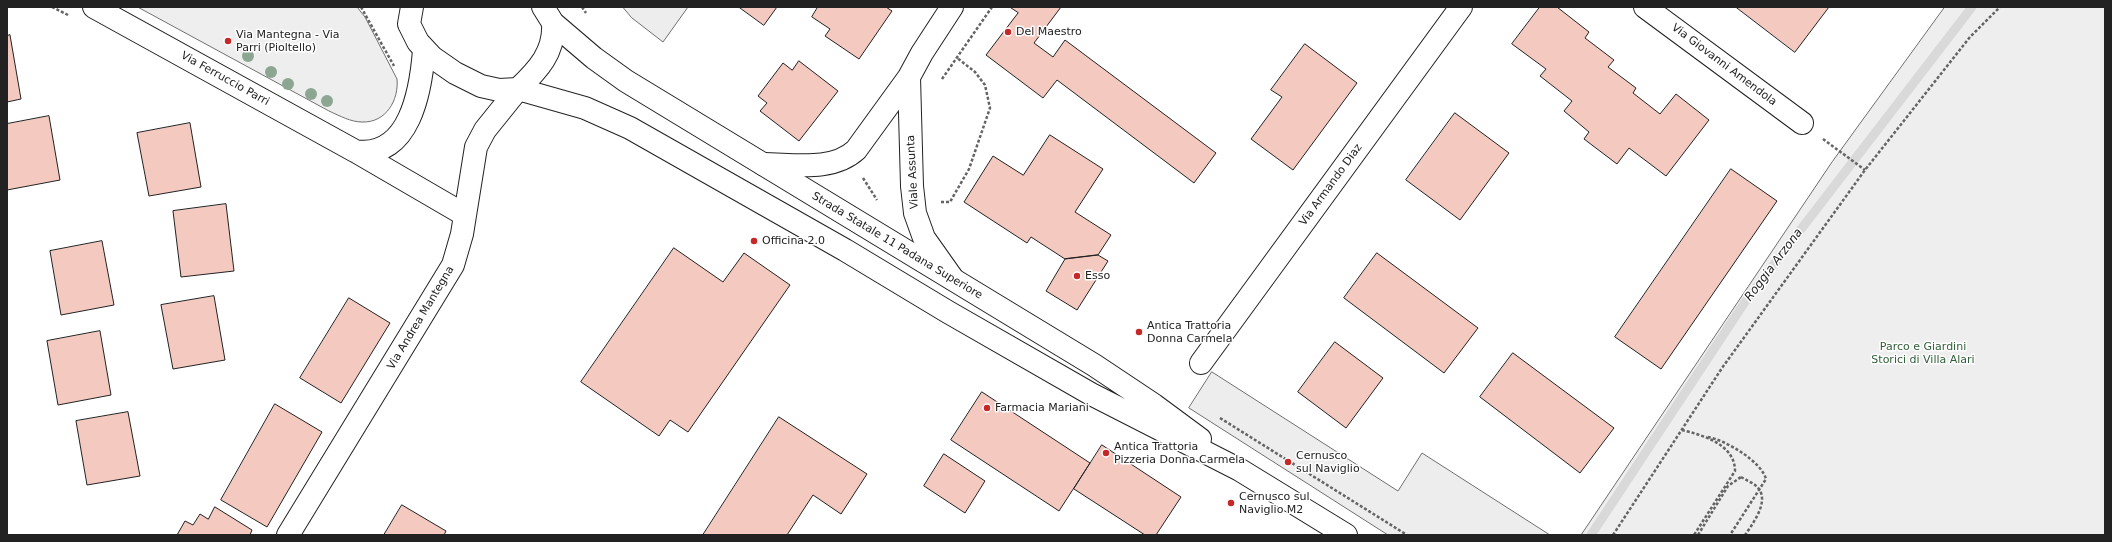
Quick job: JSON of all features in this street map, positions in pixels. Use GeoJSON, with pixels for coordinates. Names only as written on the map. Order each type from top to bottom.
{"type":"FeatureCollection","features":[{"type":"Feature","properties":{"kind":"street","name":"Via Ferruccio Parri"},"geometry":{"type":"LineString","coordinates":[[94,7],[355,151],[465,215]]}},
{"type":"Feature","properties":{"kind":"street","name":"Strada Statale 11 Padana Superiore"},"geometry":{"type":"LineString","coordinates":[[394,7],[411,15],[418,42],[424,50],[455,73],[481,86],[499,90],[518,89],[585,108],[630,128],[1091,394],[1240,470],[1346,535]]}},
{"type":"Feature","properties":{"kind":"street"},"geometry":{"type":"LineString","coordinates":[[763,164],[819,164],[841,161],[849,156],[856,150],[909,78],[926,47],[952,7]]}},
{"type":"Feature","properties":{"kind":"street","name":"Via Armando Diaz"},"geometry":{"type":"LineString","coordinates":[[1201,363],[1461,7]]}},
{"type":"Feature","properties":{"kind":"street","name":"Via Giovanni Amendola"},"geometry":{"type":"LineString","coordinates":[[1645,7],[1802,123]]}},
{"type":"Feature","properties":{"kind":"street","name":"Strada Statale 11 Padana Superiore"},"geometry":{"type":"LineString","coordinates":[[518,89],[539,68],[551,47],[548,15]]}},
{"type":"Feature","properties":{"kind":"street","name":"Strada Statale 11 Padana Superiore"},"geometry":{"type":"LineString","coordinates":[[548,15],[594,58],[626,81],[1135,392],[1240,470]]}},
{"type":"Feature","properties":{"kind":"street","name":"Via Ferruccio Parri"},"geometry":{"type":"LineString","coordinates":[[355,151],[364,153],[383,149],[390,144],[402,129],[411,114],[420,88],[424,50]]}},
{"type":"Feature","properties":{"kind":"street","name":"Viale Assunta"},"geometry":{"type":"LineString","coordinates":[[909,78],[920,202],[918,224],[924,238],[953,280]]}},
{"type":"Feature","properties":{"kind":"street","name":"Via Andrea Mantegna"},"geometry":{"type":"LineString","coordinates":[[288,535],[453,265],[457,254],[465,215],[476,147],[485,130],[518,89]]}},
{"type":"Feature","properties":{"kind":"path"},"geometry":{"type":"LineString","coordinates":[[362,7],[396,68]]}},
{"type":"Feature","properties":{"kind":"path"},"geometry":{"type":"LineString","coordinates":[[582,7],[589,18]]}},
{"type":"Feature","properties":{"kind":"path"},"geometry":{"type":"LineString","coordinates":[[941,80],[992,7]]}},
{"type":"Feature","properties":{"kind":"path"},"geometry":{"type":"LineString","coordinates":[[1613,535],[1722,368],[1865,170],[1970,37],[2000,7]]}},
{"type":"Feature","properties":{"kind":"path"},"geometry":{"type":"LineString","coordinates":[[849,156],[878,202],[950,202],[969,169],[990,108],[985,84],[975,72],[956,57]]}},
{"type":"Feature","properties":{"kind":"path"},"geometry":{"type":"LineString","coordinates":[[1840,151],[1865,170]]}},
{"type":"Feature","properties":{"kind":"path"},"geometry":{"type":"LineString","coordinates":[[1682,430],[1717,439],[1730,445],[1757,464],[1764,471],[1766,479],[1730,535]]}},
{"type":"Feature","properties":{"kind":"path"},"geometry":{"type":"LineString","coordinates":[[1694,535],[1735,471],[1735,464],[1731,456],[1723,448],[1707,437]]}},
{"type":"Feature","properties":{"kind":"path"},"geometry":{"type":"LineString","coordinates":[[1698,535],[1728,486],[1741,477],[1756,485],[1762,494],[1760,511],[1746,535]]}},
{"type":"Feature","properties":{"kind":"green space"},"geometry":{"type":"Polygon","coordinates":[[[138,7],[357,7],[365,17],[397,79],[396,95],[389,109],[378,119],[362,122],[354,121],[329,111],[138,7]]]}},
{"type":"Feature","properties":{"kind":"green space","name":"Parco e Giardini Storici di Villa Alari"},"geometry":{"type":"Polygon","coordinates":[[[1945,7],[2105,7],[2105,535],[1581,535],[1832,162],[1945,7]]]}},
{"type":"Feature","properties":{"kind":"shaded area"},"geometry":{"type":"Polygon","coordinates":[[[623,7],[688,7],[663,42],[632,18],[623,7]]]}},
{"type":"Feature","properties":{"kind":"shaded area"},"geometry":{"type":"Polygon","coordinates":[[[1212,372],[1398,491],[1422,453],[1550,535],[1388,535],[1189,408],[1212,372]]]}},
{"type":"Feature","properties":{"kind":"building"},"geometry":{"type":"Polygon","coordinates":[[[739,7],[777,7],[764,25],[739,7]]]}},
{"type":"Feature","properties":{"kind":"building"},"geometry":{"type":"Polygon","coordinates":[[[818,7],[886,7],[892,11],[859,59],[825,36],[830,29],[812,17],[818,7]]]}},
{"type":"Feature","properties":{"kind":"building"},"geometry":{"type":"Polygon","coordinates":[[[1010,7],[1061,7],[1034,43],[1053,57],[1065,40],[1216,153],[1194,183],[1057,80],[1043,98],[986,55],[1018,13],[1010,7]]]}},
{"type":"Feature","properties":{"kind":"building"},"geometry":{"type":"Polygon","coordinates":[[[1540,7],[1557,7],[1589,32],[1585,38],[1614,60],[1608,67],[1636,88],[1633,93],[1660,114],[1676,94],[1709,120],[1666,176],[1629,148],[1617,164],[1584,139],[1589,132],[1564,111],[1572,101],[1540,76],[1546,69],[1512,44],[1540,7]]]}},
{"type":"Feature","properties":{"kind":"building"},"geometry":{"type":"Polygon","coordinates":[[[1736,7],[1829,7],[1795,52],[1736,7]]]}},
{"type":"Feature","properties":{"kind":"building"},"geometry":{"type":"Polygon","coordinates":[[[10,35],[21,99],[7,102],[7,36],[10,35]]]}},
{"type":"Feature","properties":{"kind":"building"},"geometry":{"type":"Polygon","coordinates":[[[1305,44],[1357,83],[1293,170],[1251,139],[1282,97],[1271,90],[1305,44]]]}},
{"type":"Feature","properties":{"kind":"building"},"geometry":{"type":"Polygon","coordinates":[[[799,61],[838,91],[799,141],[760,111],[767,103],[758,96],[783,63],[792,70],[799,61]]]}},
{"type":"Feature","properties":{"kind":"building"},"geometry":{"type":"Polygon","coordinates":[[[1455,113],[1509,153],[1460,220],[1406,180],[1455,113]]]}},
{"type":"Feature","properties":{"kind":"building"},"geometry":{"type":"Polygon","coordinates":[[[49,116],[60,180],[7,190],[7,124],[49,116]]]}},
{"type":"Feature","properties":{"kind":"building"},"geometry":{"type":"Polygon","coordinates":[[[190,123],[201,187],[149,196],[137,133],[190,123]]]}},
{"type":"Feature","properties":{"kind":"building"},"geometry":{"type":"Polygon","coordinates":[[[1050,135],[1103,169],[1075,212],[1111,235],[1098,255],[1065,259],[1031,237],[1027,243],[964,202],[993,156],[1023,175],[1050,135]]]}},
{"type":"Feature","properties":{"kind":"building"},"geometry":{"type":"Polygon","coordinates":[[[1731,169],[1777,201],[1661,369],[1615,337],[1731,169]]]}},
{"type":"Feature","properties":{"kind":"building"},"geometry":{"type":"Polygon","coordinates":[[[226,204],[234,271],[181,277],[173,211],[226,204]]]}},
{"type":"Feature","properties":{"kind":"building"},"geometry":{"type":"Polygon","coordinates":[[[102,241],[114,305],[61,315],[50,251],[102,241]]]}},
{"type":"Feature","properties":{"kind":"building"},"geometry":{"type":"Polygon","coordinates":[[[674,248],[723,282],[744,253],[790,285],[688,432],[670,420],[659,436],[581,382],[674,248]]]}},
{"type":"Feature","properties":{"kind":"building"},"geometry":{"type":"Polygon","coordinates":[[[1377,253],[1478,328],[1444,373],[1344,298],[1377,253]]]}},
{"type":"Feature","properties":{"kind":"building","name":"Esso"},"geometry":{"type":"Polygon","coordinates":[[[1098,255],[1108,261],[1077,310],[1046,291],[1065,259],[1098,255]]]}},
{"type":"Feature","properties":{"kind":"building"},"geometry":{"type":"Polygon","coordinates":[[[214,296],[225,360],[173,369],[161,305],[214,296]]]}},
{"type":"Feature","properties":{"kind":"building"},"geometry":{"type":"Polygon","coordinates":[[[349,298],[390,323],[341,403],[300,378],[349,298]]]}},
{"type":"Feature","properties":{"kind":"building"},"geometry":{"type":"Polygon","coordinates":[[[100,331],[111,395],[58,405],[47,341],[100,331]]]}},
{"type":"Feature","properties":{"kind":"building"},"geometry":{"type":"Polygon","coordinates":[[[1335,342],[1383,378],[1346,428],[1298,392],[1335,342]]]}},
{"type":"Feature","properties":{"kind":"building"},"geometry":{"type":"Polygon","coordinates":[[[1513,353],[1614,428],[1580,473],[1480,397],[1513,353]]]}},
{"type":"Feature","properties":{"kind":"building"},"geometry":{"type":"Polygon","coordinates":[[[982,392],[1090,463],[1059,511],[951,440],[982,392]]]}},
{"type":"Feature","properties":{"kind":"building"},"geometry":{"type":"Polygon","coordinates":[[[275,404],[322,432],[267,527],[221,500],[275,404]]]}},
{"type":"Feature","properties":{"kind":"building"},"geometry":{"type":"Polygon","coordinates":[[[128,412],[140,476],[87,485],[76,421],[128,412]]]}},
{"type":"Feature","properties":{"kind":"building"},"geometry":{"type":"Polygon","coordinates":[[[779,417],[867,474],[841,514],[813,495],[787,535],[703,535],[779,417]]]}},
{"type":"Feature","properties":{"kind":"building"},"geometry":{"type":"Polygon","coordinates":[[[1102,445],[1181,497],[1156,535],[1145,535],[1074,489],[1102,445]]]}},
{"type":"Feature","properties":{"kind":"building"},"geometry":{"type":"Polygon","coordinates":[[[944,454],[985,481],[965,513],[924,486],[944,454]]]}},
{"type":"Feature","properties":{"kind":"building"},"geometry":{"type":"Polygon","coordinates":[[[402,505],[446,531],[444,535],[384,535],[402,505]]]}},
{"type":"Feature","properties":{"kind":"building"},"geometry":{"type":"Polygon","coordinates":[[[215,507],[252,530],[250,535],[177,535],[185,521],[193,525],[200,514],[208,519],[215,507]]]}},
{"type":"Feature","properties":{"kind":"waterway","name":"Roggia Arzona"},"geometry":{"type":"LineString","coordinates":[[1591,535],[1745,302],[1972,7]]}},
{"type":"Feature","properties":{"kind":"place","name":"Del Maestro"},"geometry":{"type":"Point","coordinates":[1008,32]}},
{"type":"Feature","properties":{"kind":"place","name":"Via Mantegna - Via Parri (Pioltello)"},"geometry":{"type":"Point","coordinates":[228,41]}},
{"type":"Feature","properties":{"kind":"place","name":"Officina 2.0"},"geometry":{"type":"Point","coordinates":[754,241]}},
{"type":"Feature","properties":{"kind":"place","name":"Esso"},"geometry":{"type":"Point","coordinates":[1077,276]}},
{"type":"Feature","properties":{"kind":"place","name":"Antica Trattoria Donna Carmela"},"geometry":{"type":"Point","coordinates":[1139,332]}},
{"type":"Feature","properties":{"kind":"place","name":"Farmacia Mariani"},"geometry":{"type":"Point","coordinates":[987,408]}},
{"type":"Feature","properties":{"kind":"place","name":"Antica Trattoria Pizzeria Donna Carmela"},"geometry":{"type":"Point","coordinates":[1106,453]}},
{"type":"Feature","properties":{"kind":"place","name":"Cernusco sul Naviglio"},"geometry":{"type":"Point","coordinates":[1288,462]}},
{"type":"Feature","properties":{"kind":"place","name":"Cernusco sul Naviglio M2"},"geometry":{"type":"Point","coordinates":[1231,503]}}]}
